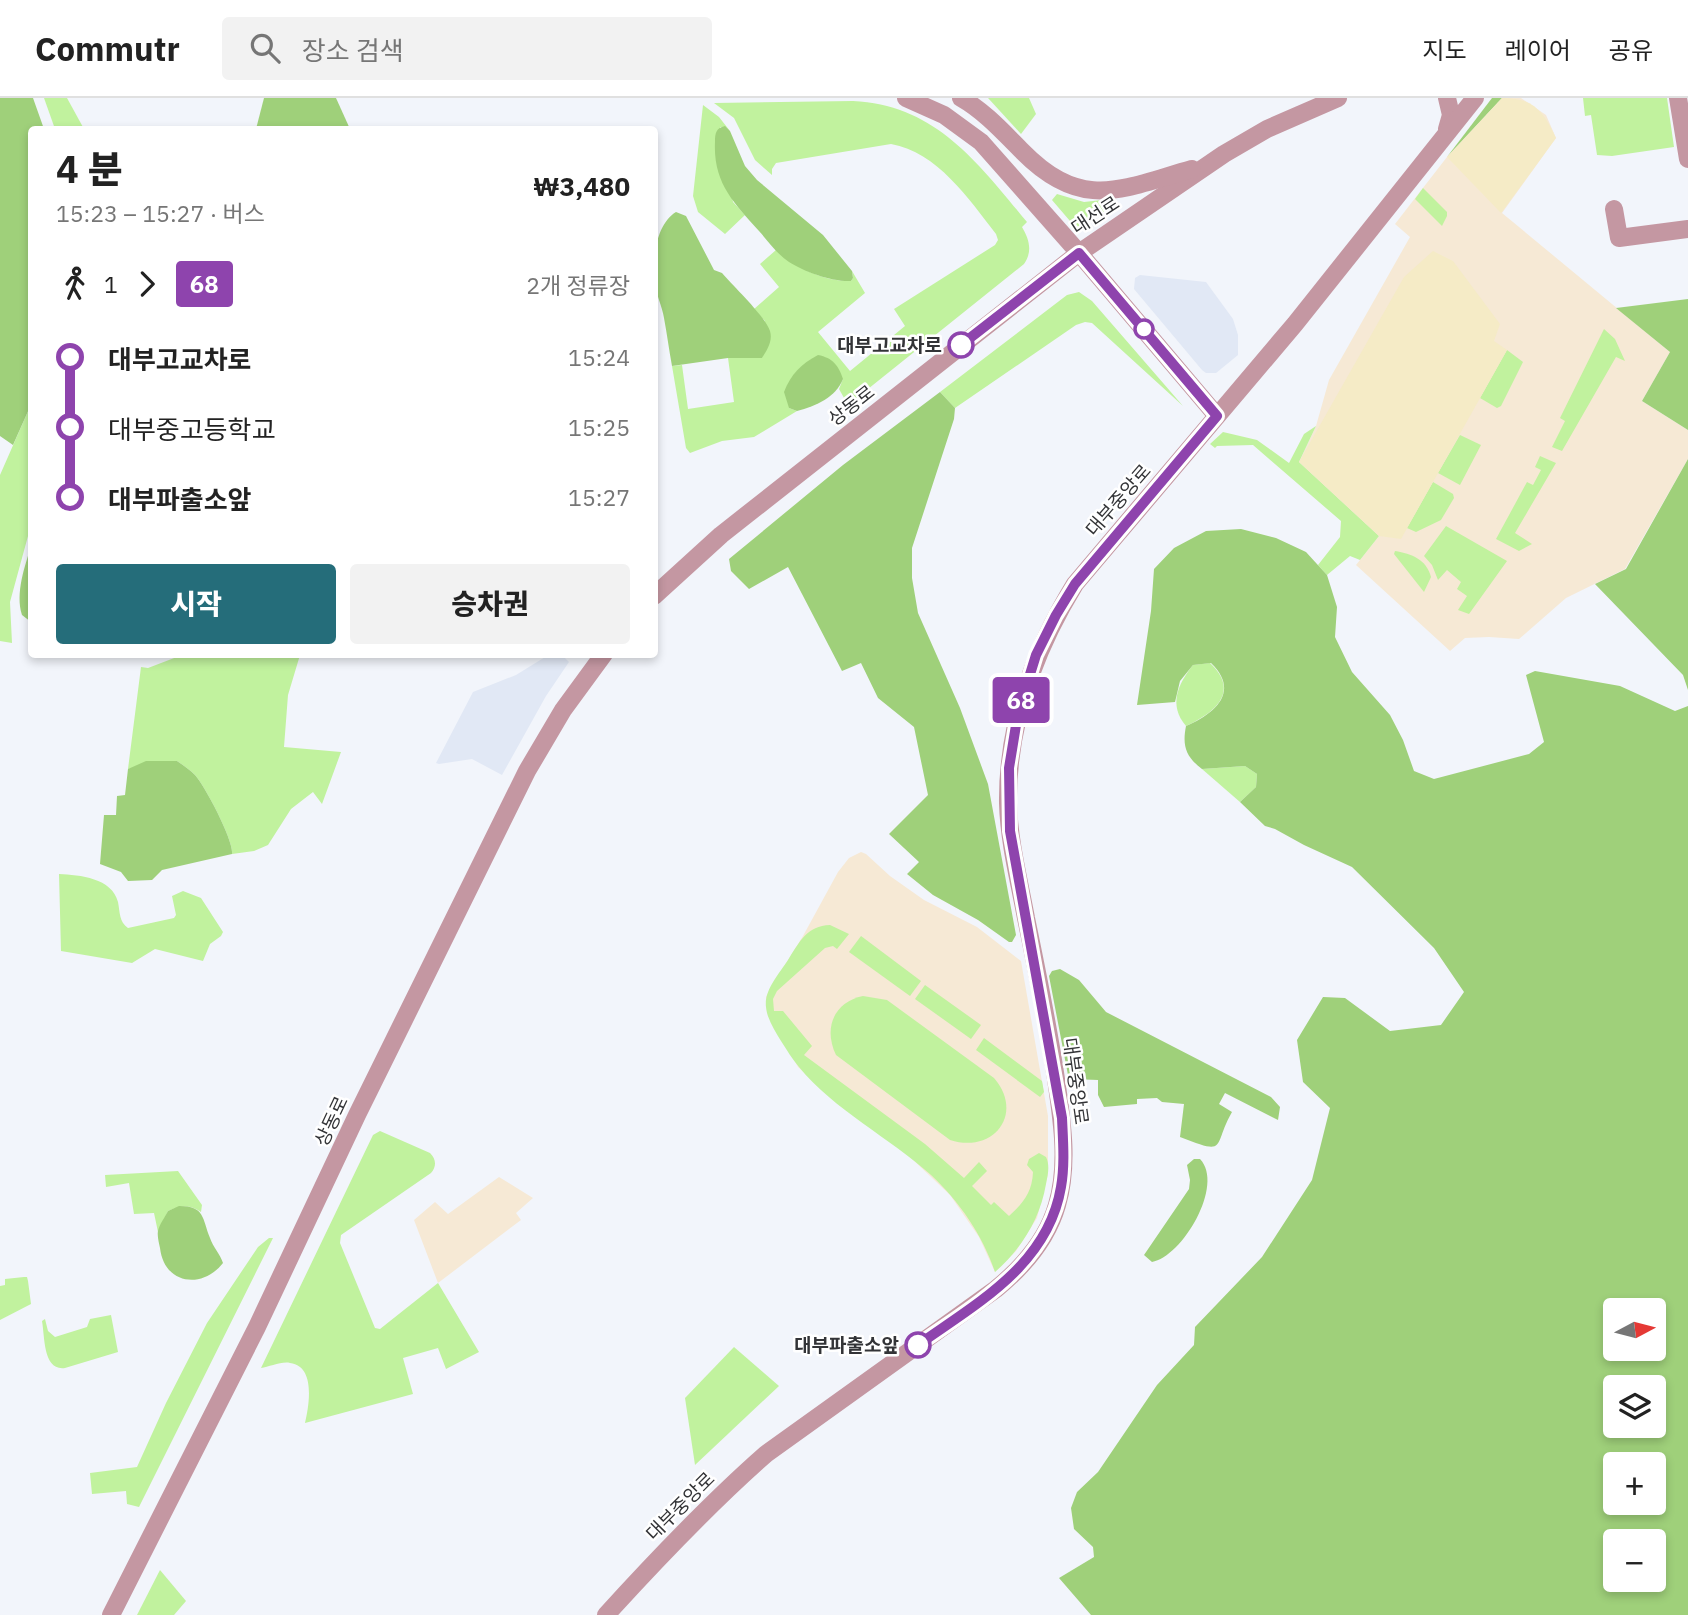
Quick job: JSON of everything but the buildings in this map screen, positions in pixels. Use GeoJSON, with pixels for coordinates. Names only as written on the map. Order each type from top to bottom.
{"type":"FeatureCollection","features":[{"type":"Feature","properties":{"kind":"street","name":"대선로"},"geometry":{"type":"LineString","coordinates":[[906,98],[944,115],[981,142],[1079,253],[1209,164],[1267,129],[1338,98]]}},
{"type":"Feature","properties":{"kind":"street"},"geometry":{"type":"LineString","coordinates":[[961,98],[992,121],[1039,166],[1072,186],[1095,192],[1114,191],[1209,164]]}},
{"type":"Feature","properties":{"kind":"street"},"geometry":{"type":"LineString","coordinates":[[1447,98],[1451,115],[1447,132]]}},
{"type":"Feature","properties":{"kind":"street","name":"대부중앙로"},"geometry":{"type":"LineString","coordinates":[[606,1615],[664,1551],[730,1485],[766,1454],[1003,1284],[1024,1265],[1048,1227],[1061,1186],[1062,1118],[1010,831],[1009,768],[1013,737],[1022,696],[1036,655],[1075,584],[1303,314],[1475,98]]}},
{"type":"Feature","properties":{"kind":"street"},"geometry":{"type":"LineString","coordinates":[[1678,98],[1688,159]]}},
{"type":"Feature","properties":{"kind":"street"},"geometry":{"type":"LineString","coordinates":[[1614,209],[1619,238],[1688,229]]}},
{"type":"Feature","properties":{"kind":"street"},"geometry":{"type":"LineString","coordinates":[[1079,253],[1217,416]]}},
{"type":"Feature","properties":{"kind":"street","name":"상동로"},"geometry":{"type":"LineString","coordinates":[[658,592],[721,535],[1079,253]]}},
{"type":"Feature","properties":{"kind":"street","name":"상동로"},"geometry":{"type":"LineString","coordinates":[[111,1615],[257,1327],[378,1072],[527,771],[563,710],[601,658]]}},
{"type":"Feature","properties":{"kind":"shaded area"},"geometry":{"type":"Polygon","coordinates":[[[1502,98],[1521,98],[1546,115],[1556,138],[1502,213],[1670,352],[1642,401],[1688,430],[1688,459],[1625,569],[1566,598],[1519,639],[1465,638],[1450,651],[1356,565],[1379,536],[1299,462],[1316,426],[1329,380],[1410,237],[1395,224],[1447,157],[1502,98]]]}},
{"type":"Feature","properties":{"kind":"shaded area"},"geometry":{"type":"Polygon","coordinates":[[[1140,275],[1206,282],[1233,319],[1238,335],[1238,355],[1216,373],[1202,370],[1134,289],[1135,278],[1140,275]]]}},
{"type":"Feature","properties":{"kind":"shaded area"},"geometry":{"type":"Polygon","coordinates":[[[544,658],[565,658],[569,662],[546,696],[502,775],[472,759],[436,763],[473,692],[516,675],[544,658]]]}},
{"type":"Feature","properties":{"kind":"shaded area"},"geometry":{"type":"Polygon","coordinates":[[[861,852],[924,900],[977,927],[1021,961],[1048,1116],[1048,1174],[1037,1218],[1016,1251],[995,1272],[979,1237],[950,1195],[910,1157],[828,1095],[798,1067],[768,1015],[766,997],[770,989],[838,872],[849,858],[861,852]]]}},
{"type":"Feature","properties":{"kind":"shaded area"},"geometry":{"type":"Polygon","coordinates":[[[499,1177],[533,1198],[516,1213],[521,1220],[438,1283],[414,1220],[435,1202],[448,1214],[499,1177]]]}},
{"type":"Feature","properties":{"kind":"green space"},"geometry":{"type":"Polygon","coordinates":[[[0,98],[33,98],[43,126],[28,126],[28,411],[13,445],[0,436],[0,98]]]}},
{"type":"Feature","properties":{"kind":"green space"},"geometry":{"type":"Polygon","coordinates":[[[44,98],[67,98],[82,126],[54,126],[44,98]]]}},
{"type":"Feature","properties":{"kind":"green space"},"geometry":{"type":"Polygon","coordinates":[[[264,98],[336,98],[349,126],[257,126],[264,98]]]}},
{"type":"Feature","properties":{"kind":"green space"},"geometry":{"type":"Polygon","coordinates":[[[988,98],[1029,98],[1036,114],[1021,134],[988,98]]]}},
{"type":"Feature","properties":{"kind":"green space"},"geometry":{"type":"Polygon","coordinates":[[[1492,98],[1502,98],[1447,157],[1492,98]]]}},
{"type":"Feature","properties":{"kind":"green space"},"geometry":{"type":"Polygon","coordinates":[[[1583,98],[1667,98],[1674,147],[1612,156],[1597,155],[1591,115],[1585,116],[1583,98]]]}},
{"type":"Feature","properties":{"kind":"green space"},"geometry":{"type":"Polygon","coordinates":[[[853,101],[882,105],[908,113],[932,125],[953,141],[991,179],[1027,222],[1022,227],[1029,245],[1027,259],[848,405],[839,389],[843,379],[789,408],[797,411],[754,437],[722,441],[690,453],[686,448],[672,366],[682,365],[688,409],[734,402],[728,358],[762,358],[765,321],[754,309],[779,287],[760,264],[776,250],[801,268],[831,279],[851,281],[852,271],[865,293],[818,332],[850,371],[905,326],[894,309],[995,245],[998,240],[986,220],[951,179],[908,149],[891,144],[776,163],[772,175],[755,160],[734,118],[714,103],[853,101]]]}},
{"type":"Feature","properties":{"kind":"green space"},"geometry":{"type":"Polygon","coordinates":[[[703,105],[719,117],[730,131],[720,127],[733,202],[745,215],[725,234],[698,212],[693,196],[703,105]]]}},
{"type":"Feature","properties":{"kind":"green space"},"geometry":{"type":"Polygon","coordinates":[[[725,126],[730,131],[745,166],[757,180],[823,235],[852,271],[851,281],[819,276],[789,262],[741,211],[721,181],[715,156],[715,136],[718,130],[725,126]]]}},
{"type":"Feature","properties":{"kind":"green space"},"geometry":{"type":"Polygon","coordinates":[[[1423,188],[1447,212],[1442,226],[1415,199],[1423,188]]]}},
{"type":"Feature","properties":{"kind":"green space"},"geometry":{"type":"Polygon","coordinates":[[[1057,194],[1084,202],[1111,199],[1116,203],[1080,229],[1076,228],[1052,200],[1057,194]]]}},
{"type":"Feature","properties":{"kind":"green space"},"geometry":{"type":"Polygon","coordinates":[[[676,212],[686,216],[714,270],[722,273],[767,325],[771,338],[762,358],[728,358],[672,366],[658,297],[658,240],[669,218],[676,212]]]}},
{"type":"Feature","properties":{"kind":"green space"},"geometry":{"type":"Polygon","coordinates":[[[1079,292],[1092,301],[1183,406],[1092,323],[1085,322],[1076,325],[955,408],[940,392],[1067,295],[1079,292]]]}},
{"type":"Feature","properties":{"kind":"green space"},"geometry":{"type":"Polygon","coordinates":[[[1688,299],[1688,430],[1642,401],[1670,352],[1616,308],[1688,299]]]}},
{"type":"Feature","properties":{"kind":"green space"},"geometry":{"type":"Polygon","coordinates":[[[1604,329],[1615,339],[1625,361],[1616,357],[1562,451],[1552,447],[1565,421],[1560,418],[1604,329]]]}},
{"type":"Feature","properties":{"kind":"green space"},"geometry":{"type":"Polygon","coordinates":[[[1507,350],[1523,362],[1501,406],[1497,408],[1480,398],[1507,350]]]}},
{"type":"Feature","properties":{"kind":"green space"},"geometry":{"type":"Polygon","coordinates":[[[818,355],[828,358],[837,366],[843,379],[840,385],[830,396],[818,403],[797,411],[789,408],[784,392],[790,380],[802,366],[818,355]]]}},
{"type":"Feature","properties":{"kind":"green space"},"geometry":{"type":"Polygon","coordinates":[[[940,392],[955,408],[954,419],[912,548],[912,578],[918,613],[960,708],[988,784],[1016,935],[1012,942],[933,895],[907,874],[919,862],[889,834],[928,795],[914,727],[878,698],[861,663],[842,671],[788,567],[749,589],[731,571],[729,559],[843,465],[940,392]]]}},
{"type":"Feature","properties":{"kind":"green space"},"geometry":{"type":"Polygon","coordinates":[[[28,411],[28,536],[10,602],[12,643],[0,641],[0,475],[28,411]]]}},
{"type":"Feature","properties":{"kind":"green space"},"geometry":{"type":"Polygon","coordinates":[[[1316,426],[1299,462],[1379,536],[1360,560],[1350,556],[1327,575],[1318,565],[1340,537],[1341,521],[1253,445],[1215,448],[1210,444],[1223,432],[1257,440],[1289,463],[1304,434],[1316,426]]]}},
{"type":"Feature","properties":{"kind":"green space"},"geometry":{"type":"Polygon","coordinates":[[[1460,435],[1481,445],[1460,485],[1438,473],[1460,435]]]}},
{"type":"Feature","properties":{"kind":"green space"},"geometry":{"type":"Polygon","coordinates":[[[1540,456],[1556,463],[1515,533],[1532,544],[1519,551],[1496,539],[1527,482],[1533,485],[1541,470],[1535,467],[1540,456]]]}},
{"type":"Feature","properties":{"kind":"green space"},"geometry":{"type":"Polygon","coordinates":[[[1688,459],[1688,690],[1683,675],[1595,584],[1626,569],[1688,459]]]}},
{"type":"Feature","properties":{"kind":"green space"},"geometry":{"type":"Polygon","coordinates":[[[1433,482],[1453,494],[1454,498],[1441,520],[1416,532],[1407,528],[1433,482]]]}},
{"type":"Feature","properties":{"kind":"green space"},"geometry":{"type":"Polygon","coordinates":[[[1446,526],[1507,561],[1469,614],[1458,610],[1467,596],[1457,589],[1461,582],[1447,570],[1438,580],[1432,565],[1424,556],[1446,526]]]}},
{"type":"Feature","properties":{"kind":"green space"},"geometry":{"type":"Polygon","coordinates":[[[1241,529],[1276,538],[1306,552],[1327,575],[1337,607],[1335,637],[1352,672],[1390,715],[1403,740],[1414,771],[1434,779],[1529,754],[1544,742],[1526,675],[1535,671],[1620,686],[1675,711],[1688,706],[1688,1615],[1091,1615],[1059,1578],[1094,1557],[1093,1547],[1074,1529],[1071,1508],[1077,1492],[1098,1472],[1157,1385],[1194,1345],[1195,1327],[1262,1257],[1312,1180],[1330,1108],[1303,1082],[1297,1040],[1323,997],[1345,998],[1390,1031],[1441,1025],[1464,992],[1434,948],[1352,867],[1265,826],[1240,802],[1256,787],[1257,774],[1245,766],[1202,769],[1192,760],[1185,745],[1186,726],[1206,715],[1224,693],[1224,683],[1211,663],[1193,665],[1180,681],[1175,702],[1137,705],[1151,611],[1154,569],[1174,548],[1206,531],[1241,529]]]}},
{"type":"Feature","properties":{"kind":"green space"},"geometry":{"type":"Polygon","coordinates":[[[1395,551],[1413,556],[1426,566],[1431,577],[1424,592],[1394,554],[1395,551]]]}},
{"type":"Feature","properties":{"kind":"green space"},"geometry":{"type":"Polygon","coordinates":[[[28,557],[28,620],[22,615],[20,607],[22,580],[28,557]]]}},
{"type":"Feature","properties":{"kind":"green space"},"geometry":{"type":"Polygon","coordinates":[[[174,658],[299,658],[288,695],[284,747],[341,752],[322,804],[313,792],[291,809],[268,845],[254,851],[232,854],[224,826],[195,775],[177,761],[128,769],[141,667],[148,668],[174,658]]]}},
{"type":"Feature","properties":{"kind":"green space"},"geometry":{"type":"Polygon","coordinates":[[[1210,663],[1223,683],[1220,700],[1206,715],[1186,726],[1177,710],[1179,687],[1193,665],[1210,663]]]}},
{"type":"Feature","properties":{"kind":"green space"},"geometry":{"type":"Polygon","coordinates":[[[146,761],[177,761],[195,775],[218,814],[232,854],[162,870],[152,880],[128,881],[121,872],[100,864],[104,815],[116,815],[117,796],[125,795],[128,769],[146,761]]]}},
{"type":"Feature","properties":{"kind":"green space"},"geometry":{"type":"Polygon","coordinates":[[[1245,766],[1257,774],[1256,787],[1240,802],[1202,769],[1245,766]]]}},
{"type":"Feature","properties":{"kind":"green space"},"geometry":{"type":"Polygon","coordinates":[[[59,874],[94,879],[109,888],[118,902],[121,920],[128,928],[174,918],[176,915],[172,896],[183,891],[201,898],[223,932],[210,944],[203,961],[155,949],[132,963],[61,951],[59,874]]]}},
{"type":"Feature","properties":{"kind":"green space"},"geometry":{"type":"Polygon","coordinates":[[[830,925],[849,934],[837,949],[833,946],[825,948],[777,991],[773,999],[774,1011],[783,1011],[812,1046],[804,1055],[925,1144],[964,1178],[979,1162],[987,1171],[972,1186],[991,1205],[994,1202],[1009,1216],[1029,1192],[1033,1172],[1027,1165],[1029,1159],[1039,1153],[1046,1157],[1047,1177],[1034,1221],[1014,1253],[995,1272],[977,1232],[941,1185],[813,1082],[794,1061],[772,1025],[766,1001],[773,982],[805,936],[815,928],[830,925]]]}},
{"type":"Feature","properties":{"kind":"green space"},"geometry":{"type":"Polygon","coordinates":[[[861,936],[921,981],[910,996],[849,952],[861,936]]]}},
{"type":"Feature","properties":{"kind":"green space"},"geometry":{"type":"Polygon","coordinates":[[[1060,969],[1079,980],[1106,1012],[1271,1097],[1280,1107],[1278,1120],[1225,1093],[1219,1104],[1232,1112],[1220,1140],[1213,1147],[1180,1137],[1184,1104],[1162,1102],[1157,1098],[1137,1099],[1137,1104],[1104,1107],[1098,1095],[1098,1080],[1072,1079],[1068,1075],[1049,976],[1052,971],[1060,969]]]}},
{"type":"Feature","properties":{"kind":"green space"},"geometry":{"type":"Polygon","coordinates":[[[925,985],[981,1025],[971,1039],[915,999],[925,985]]]}},
{"type":"Feature","properties":{"kind":"green space"},"geometry":{"type":"Polygon","coordinates":[[[863,996],[887,1000],[994,1078],[1003,1092],[1006,1105],[1000,1128],[979,1141],[966,1143],[950,1140],[836,1055],[831,1035],[834,1018],[845,1004],[863,996]]]}},
{"type":"Feature","properties":{"kind":"green space"},"geometry":{"type":"Polygon","coordinates":[[[984,1038],[1042,1081],[1044,1092],[1040,1097],[976,1050],[984,1038]]]}},
{"type":"Feature","properties":{"kind":"green space"},"geometry":{"type":"Polygon","coordinates":[[[380,1131],[430,1153],[435,1163],[431,1173],[341,1235],[340,1243],[375,1328],[380,1329],[438,1283],[479,1352],[446,1369],[438,1348],[403,1358],[413,1394],[305,1423],[309,1388],[304,1371],[287,1363],[261,1368],[373,1135],[380,1131]]]}},
{"type":"Feature","properties":{"kind":"green space"},"geometry":{"type":"Polygon","coordinates":[[[1194,1159],[1200,1159],[1206,1171],[1204,1202],[1197,1218],[1176,1247],[1164,1257],[1152,1262],[1144,1255],[1189,1189],[1187,1165],[1194,1159]]]}},
{"type":"Feature","properties":{"kind":"green space"},"geometry":{"type":"Polygon","coordinates":[[[178,1171],[202,1205],[201,1212],[185,1207],[168,1211],[158,1232],[154,1213],[134,1214],[129,1183],[106,1187],[105,1175],[178,1171]]]}},
{"type":"Feature","properties":{"kind":"green space"},"geometry":{"type":"Polygon","coordinates":[[[179,1206],[194,1208],[201,1214],[223,1263],[214,1272],[195,1280],[176,1276],[169,1269],[163,1260],[158,1237],[168,1211],[179,1206]]]}},
{"type":"Feature","properties":{"kind":"green space"},"geometry":{"type":"Polygon","coordinates":[[[273,1238],[139,1507],[127,1504],[126,1491],[92,1494],[90,1473],[137,1467],[207,1323],[258,1247],[273,1238]]]}},
{"type":"Feature","properties":{"kind":"green space"},"geometry":{"type":"Polygon","coordinates":[[[27,1277],[31,1304],[0,1320],[0,1286],[5,1285],[5,1279],[27,1277]]]}},
{"type":"Feature","properties":{"kind":"green space"},"geometry":{"type":"Polygon","coordinates":[[[111,1315],[118,1352],[65,1368],[58,1368],[49,1359],[42,1321],[45,1319],[48,1331],[55,1337],[87,1327],[90,1319],[111,1315]]]}},
{"type":"Feature","properties":{"kind":"green space"},"geometry":{"type":"Polygon","coordinates":[[[734,1347],[779,1386],[695,1465],[685,1398],[734,1347]]]}},
{"type":"Feature","properties":{"kind":"green space"},"geometry":{"type":"Polygon","coordinates":[[[160,1570],[186,1601],[174,1615],[137,1615],[160,1570]]]}},
{"type":"Feature","properties":{"kind":"sand"},"geometry":{"type":"Polygon","coordinates":[[[1502,98],[1522,100],[1536,108],[1547,120],[1556,138],[1501,213],[1447,157],[1502,98]]]}},
{"type":"Feature","properties":{"kind":"sand"},"geometry":{"type":"Polygon","coordinates":[[[1433,251],[1453,261],[1500,324],[1494,341],[1507,350],[1401,539],[1379,536],[1299,462],[1404,277],[1433,251]]]}},
{"type":"Feature","properties":{"kind":"bus line","name":"68"},"geometry":{"type":"LineString","coordinates":[[918,1345],[996,1289],[1024,1265],[1045,1234],[1057,1205],[1061,1186],[1062,1118],[1010,831],[1009,768],[1022,696],[1036,655],[1075,584],[1217,416],[1079,253],[961,345]]}},
{"type":"Feature","properties":{"kind":"place","name":"대부고교차로"},"geometry":{"type":"Point","coordinates":[961,345]}},
{"type":"Feature","properties":{"kind":"place","name":"대부파출소앞"},"geometry":{"type":"Point","coordinates":[918,1345]}}]}
